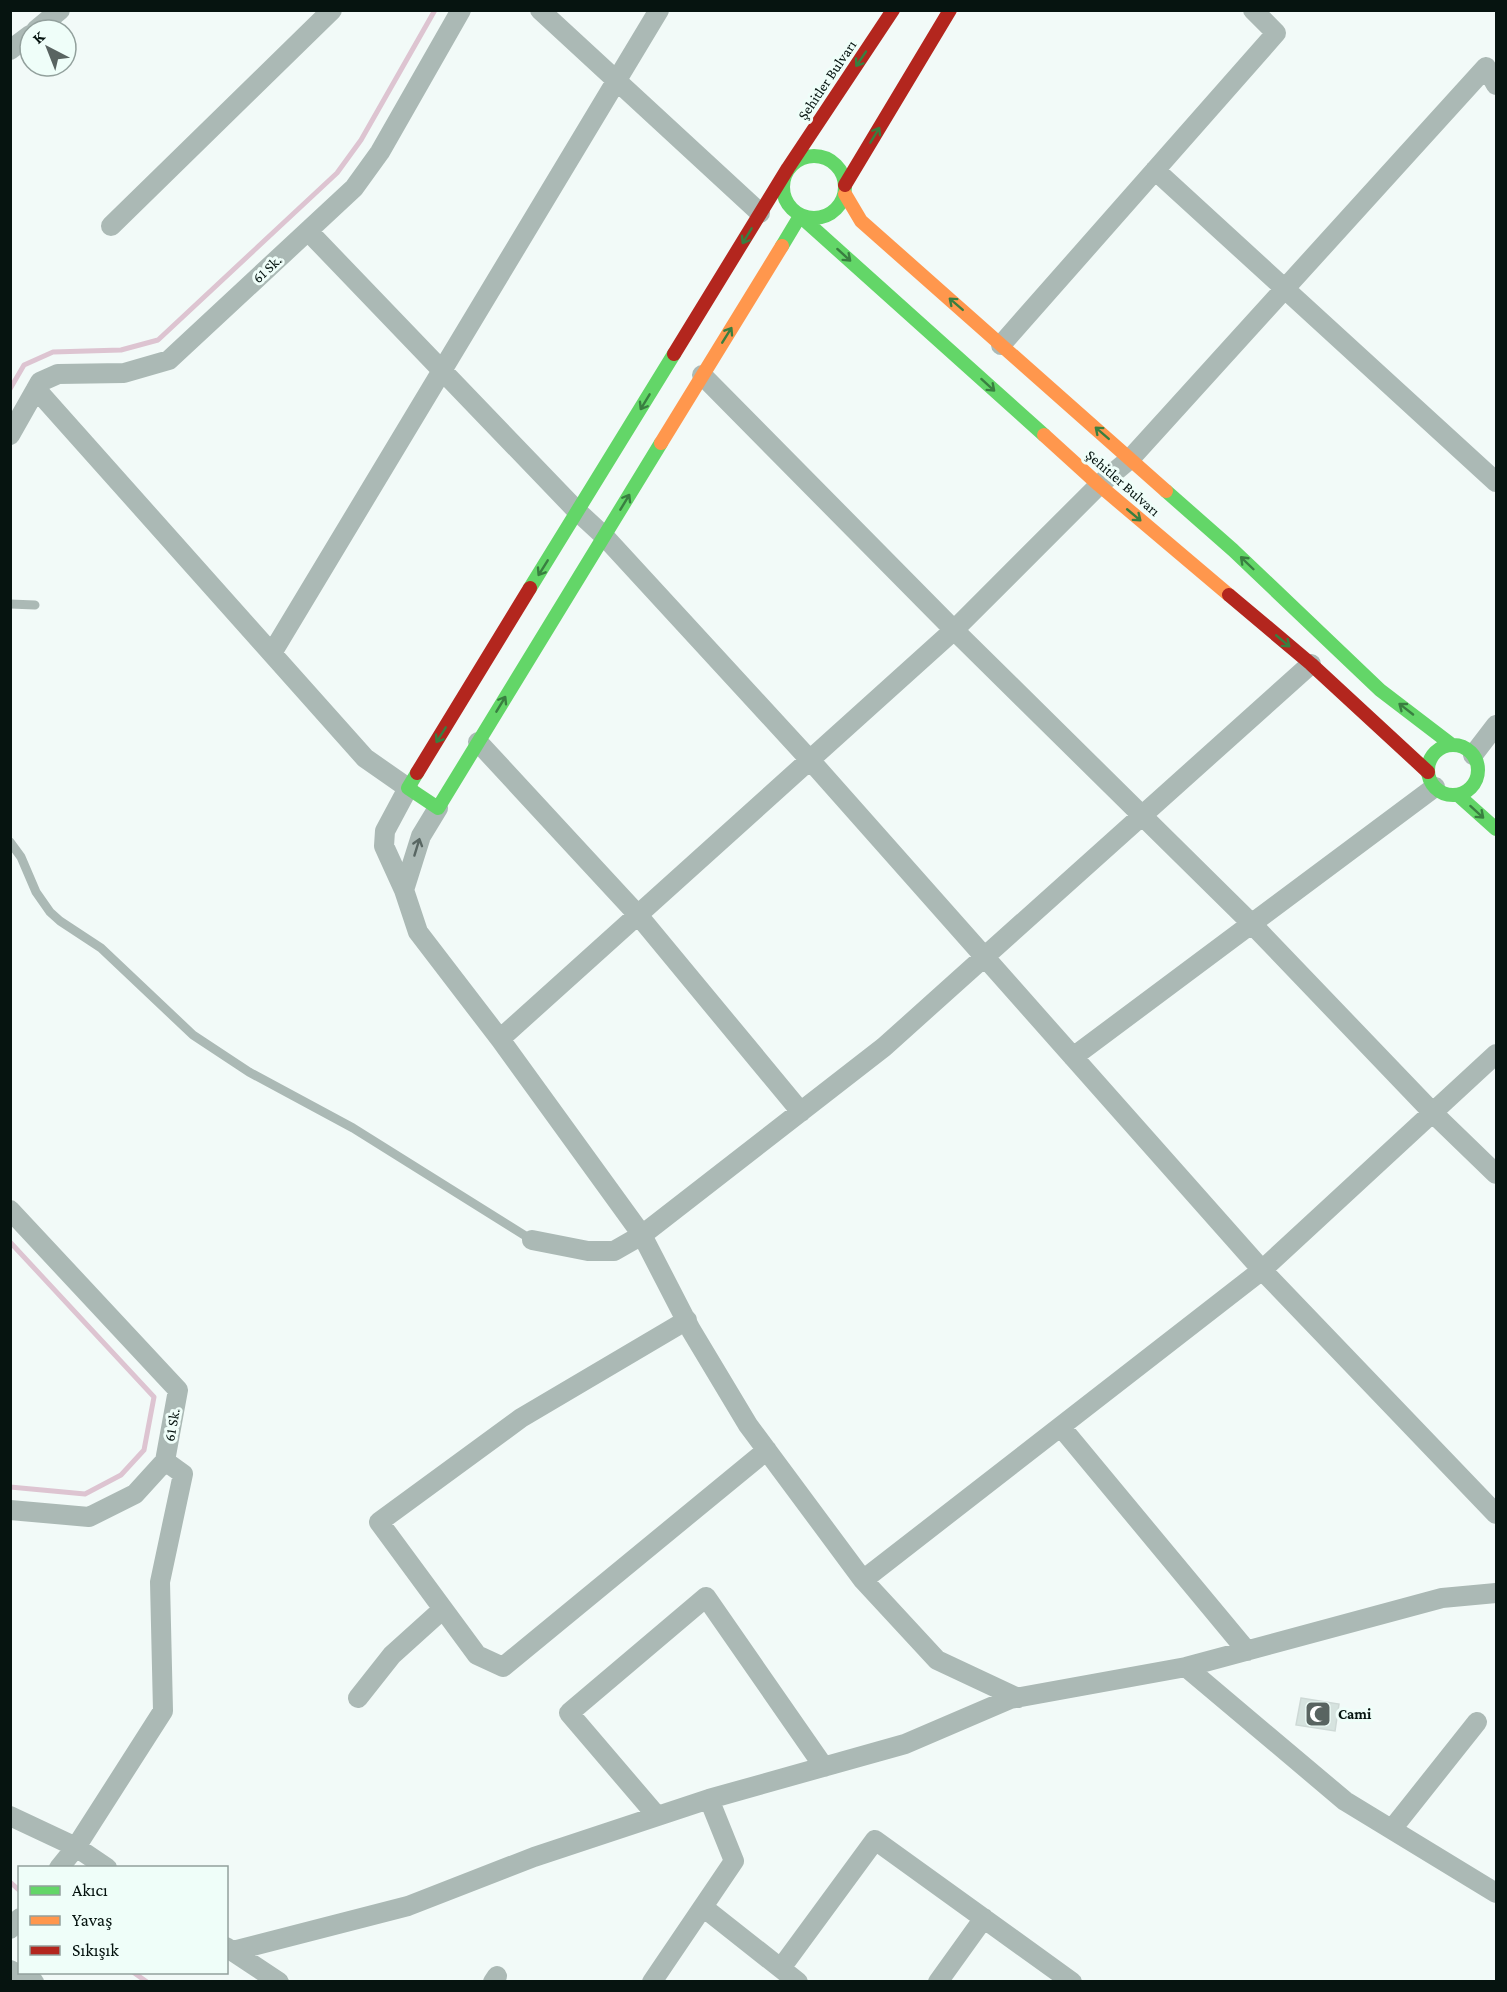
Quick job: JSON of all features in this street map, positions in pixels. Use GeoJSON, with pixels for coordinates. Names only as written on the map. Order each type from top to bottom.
{"type":"FeatureCollection","features":[{"type":"Feature","properties":{"kind":"main road","name":"Şehitler Bulvarı"},"geometry":{"type":"LineString","coordinates":[[893,10],[788,168],[783,178],[782,189],[791,209],[1099,485],[1311,664],[1431,780]]}},
{"type":"Feature","properties":{"kind":"main road"},"geometry":{"type":"LineString","coordinates":[[788,168],[408,788],[438,808],[800,216],[813,219],[824,217],[840,204],[845,189],[950,10]]}},
{"type":"Feature","properties":{"kind":"main road","name":"Şehitler Bulvarı"},"geometry":{"type":"LineString","coordinates":[[788,168],[796,160],[817,155],[837,165],[843,174],[845,189],[861,221],[1233,550],[1380,690],[1452,745]]}},
{"type":"Feature","properties":{"kind":"main road"},"geometry":{"type":"LineString","coordinates":[[1490,780],[1460,746],[1452,745],[1438,751],[1429,764],[1431,780],[1442,793],[1458,795],[1497,829]]}},
{"type":"Feature","properties":{"kind":"main road"},"geometry":{"type":"LineString","coordinates":[[1458,795],[1473,786],[1475,762]]}},
{"type":"Feature","properties":{"kind":"street"},"geometry":{"type":"LineString","coordinates":[[111,226],[332,10]]}},
{"type":"Feature","properties":{"kind":"street","name":"61 Sk."},"geometry":{"type":"LineString","coordinates":[[10,435],[16,409],[40,382],[58,374],[124,373],[169,360],[354,188],[380,152],[461,10]]}},
{"type":"Feature","properties":{"kind":"street"},"geometry":{"type":"LineString","coordinates":[[540,10],[760,213]]}},
{"type":"Feature","properties":{"kind":"street"},"geometry":{"type":"LineString","coordinates":[[272,653],[659,10]]}},
{"type":"Feature","properties":{"kind":"street"},"geometry":{"type":"LineString","coordinates":[[1001,345],[1276,33],[1253,10]]}},
{"type":"Feature","properties":{"kind":"street"},"geometry":{"type":"LineString","coordinates":[[1491,63],[1497,85]]}},
{"type":"Feature","properties":{"kind":"street"},"geometry":{"type":"LineString","coordinates":[[500,1039],[954,630],[1099,485],[1131,458],[1491,63]]}},
{"type":"Feature","properties":{"kind":"street"},"geometry":{"type":"LineString","coordinates":[[1155,170],[1497,482]]}},
{"type":"Feature","properties":{"kind":"street"},"geometry":{"type":"LineString","coordinates":[[308,231],[578,512],[604,536],[810,760],[1262,1270],[1497,1514]]}},
{"type":"Feature","properties":{"kind":"street"},"geometry":{"type":"LineString","coordinates":[[702,375],[954,630],[1251,923],[1434,1113],[1497,1174]]}},
{"type":"Feature","properties":{"kind":"street"},"geometry":{"type":"LineString","coordinates":[[36,389],[365,758],[408,788],[385,831],[384,846],[404,890],[418,933],[500,1039],[642,1235],[691,1330],[743,1416],[863,1580],[937,1660],[1018,1698]]}},
{"type":"Feature","properties":{"kind":"street"},"geometry":{"type":"LineString","coordinates":[[532,1240],[588,1251],[614,1251],[642,1235],[884,1047],[1311,664]]}},
{"type":"Feature","properties":{"kind":"street"},"geometry":{"type":"LineString","coordinates":[[1475,762],[1497,725]]}},
{"type":"Feature","properties":{"kind":"street"},"geometry":{"type":"LineString","coordinates":[[478,742],[638,915],[801,1112]]}},
{"type":"Feature","properties":{"kind":"street"},"geometry":{"type":"LineString","coordinates":[[1073,1057],[1251,923],[1431,780]]}},
{"type":"Feature","properties":{"kind":"street"},"geometry":{"type":"LineString","coordinates":[[404,890],[421,836],[438,808]]}},
{"type":"Feature","properties":{"kind":"street"},"geometry":{"type":"LineString","coordinates":[[863,1580],[1262,1270],[1497,1054]]}},
{"type":"Feature","properties":{"kind":"street","name":"61 Sk."},"geometry":{"type":"LineString","coordinates":[[10,1209],[178,1390],[165,1461],[135,1494],[89,1517],[10,1510]]}},
{"type":"Feature","properties":{"kind":"street"},"geometry":{"type":"LineString","coordinates":[[687,1320],[521,1418],[379,1522],[477,1655],[503,1667],[767,1450]]}},
{"type":"Feature","properties":{"kind":"street"},"geometry":{"type":"LineString","coordinates":[[1061,1426],[1247,1651]]}},
{"type":"Feature","properties":{"kind":"street"},"geometry":{"type":"LineString","coordinates":[[61,1866],[76,1847],[163,1711],[160,1582],[183,1474],[165,1461]]}},
{"type":"Feature","properties":{"kind":"street"},"geometry":{"type":"LineString","coordinates":[[230,1949],[408,1906],[534,1857],[709,1799],[905,1744],[1011,1699],[1186,1667],[1442,1598],[1497,1593]]}},
{"type":"Feature","properties":{"kind":"street"},"geometry":{"type":"LineString","coordinates":[[657,1816],[569,1713],[706,1597],[824,1767]]}},
{"type":"Feature","properties":{"kind":"street"},"geometry":{"type":"LineString","coordinates":[[358,1698],[392,1655],[443,1609]]}},
{"type":"Feature","properties":{"kind":"street"},"geometry":{"type":"LineString","coordinates":[[1186,1667],[1345,1801],[1497,1893]]}},
{"type":"Feature","properties":{"kind":"street"},"geometry":{"type":"LineString","coordinates":[[1392,1829],[1478,1722]]}},
{"type":"Feature","properties":{"kind":"street"},"geometry":{"type":"LineString","coordinates":[[652,1982],[734,1861],[709,1799]]}},
{"type":"Feature","properties":{"kind":"street"},"geometry":{"type":"LineString","coordinates":[[10,1816],[76,1847],[104,1866]]}},
{"type":"Feature","properties":{"kind":"street"},"geometry":{"type":"LineString","coordinates":[[781,1968],[876,1840],[1072,1982]]}},
{"type":"Feature","properties":{"kind":"street"},"geometry":{"type":"LineString","coordinates":[[703,1907],[798,1982]]}},
{"type":"Feature","properties":{"kind":"street"},"geometry":{"type":"LineString","coordinates":[[938,1982],[984,1918]]}},
{"type":"Feature","properties":{"kind":"street"},"geometry":{"type":"LineString","coordinates":[[230,1949],[279,1982]]}},
{"type":"Feature","properties":{"kind":"street"},"geometry":{"type":"LineString","coordinates":[[10,1970],[34,1982]]}},
{"type":"Feature","properties":{"kind":"lane"},"geometry":{"type":"LineString","coordinates":[[10,604],[35,605]]}},
{"type":"Feature","properties":{"kind":"lane"},"geometry":{"type":"LineString","coordinates":[[10,842],[21,857],[36,892],[50,912],[101,948],[193,1035],[249,1072],[353,1128],[532,1240]]}},
{"type":"Feature","properties":{"kind":"building","name":"Cami"},"geometry":{"type":"Polygon","coordinates":[[[1301,1698],[1339,1704],[1335,1731],[1296,1725],[1301,1698]]]}},
{"type":"Feature","properties":{"kind":"waterway"},"geometry":{"type":"LineString","coordinates":[[10,389],[24,365],[53,352],[121,350],[158,340],[337,173],[361,140],[435,10]]}},
{"type":"Feature","properties":{"kind":"waterway"},"geometry":{"type":"LineString","coordinates":[[10,1242],[154,1397],[144,1450],[121,1475],[85,1494],[10,1487]]}},
{"type":"Feature","properties":{"kind":"waterway"},"geometry":{"type":"LineString","coordinates":[[10,1882],[18,1889]]}},
{"type":"Feature","properties":{"kind":"waterway"},"geometry":{"type":"LineString","coordinates":[[136,1974],[147,1982]]}},
{"type":"Feature","properties":{"kind":"traffic: fast"},"geometry":{"type":"LineString","coordinates":[[808,156],[820,156],[836,165],[843,175],[845,187],[843,199],[836,209],[820,218],[808,218],[797,213],[788,204],[783,193],[783,181],[788,170],[797,161],[808,156]]}},
{"type":"Feature","properties":{"kind":"traffic: fast"},"geometry":{"type":"LineString","coordinates":[[782,246],[800,216],[1044,435]]}},
{"type":"Feature","properties":{"kind":"traffic: fast"},"geometry":{"type":"LineString","coordinates":[[530,588],[674,354]]}},
{"type":"Feature","properties":{"kind":"traffic: fast"},"geometry":{"type":"LineString","coordinates":[[417,773],[408,788],[438,808],[661,443]]}},
{"type":"Feature","properties":{"kind":"traffic: fast"},"geometry":{"type":"LineString","coordinates":[[1166,491],[1233,550],[1380,690],[1452,745]]}},
{"type":"Feature","properties":{"kind":"traffic: fast"},"geometry":{"type":"LineString","coordinates":[[1453,745],[1467,749],[1474,756],[1478,770],[1474,784],[1467,791],[1453,795],[1439,791],[1432,784],[1428,770],[1432,756],[1439,749],[1453,745]]}},
{"type":"Feature","properties":{"kind":"traffic: fast"},"geometry":{"type":"LineString","coordinates":[[1458,795],[1496,829]]}},
{"type":"Feature","properties":{"kind":"traffic: slow"},"geometry":{"type":"LineString","coordinates":[[845,194],[861,221],[1166,491]]}},
{"type":"Feature","properties":{"kind":"traffic: slow"},"geometry":{"type":"LineString","coordinates":[[661,443],[782,246]]}},
{"type":"Feature","properties":{"kind":"traffic: slow"},"geometry":{"type":"LineString","coordinates":[[1044,435],[1099,485],[1229,595]]}},
{"type":"Feature","properties":{"kind":"traffic: jam"},"geometry":{"type":"LineString","coordinates":[[674,354],[788,168],[893,10]]}},
{"type":"Feature","properties":{"kind":"traffic: jam"},"geometry":{"type":"LineString","coordinates":[[845,185],[950,10]]}},
{"type":"Feature","properties":{"kind":"traffic: jam"},"geometry":{"type":"LineString","coordinates":[[417,773],[530,588]]}},
{"type":"Feature","properties":{"kind":"traffic: jam"},"geometry":{"type":"LineString","coordinates":[[1229,595],[1311,664],[1428,772]]}},
{"type":"Feature","properties":{"kind":"place","name":"Cami"},"geometry":{"type":"Point","coordinates":[1318,1714]}}]}
